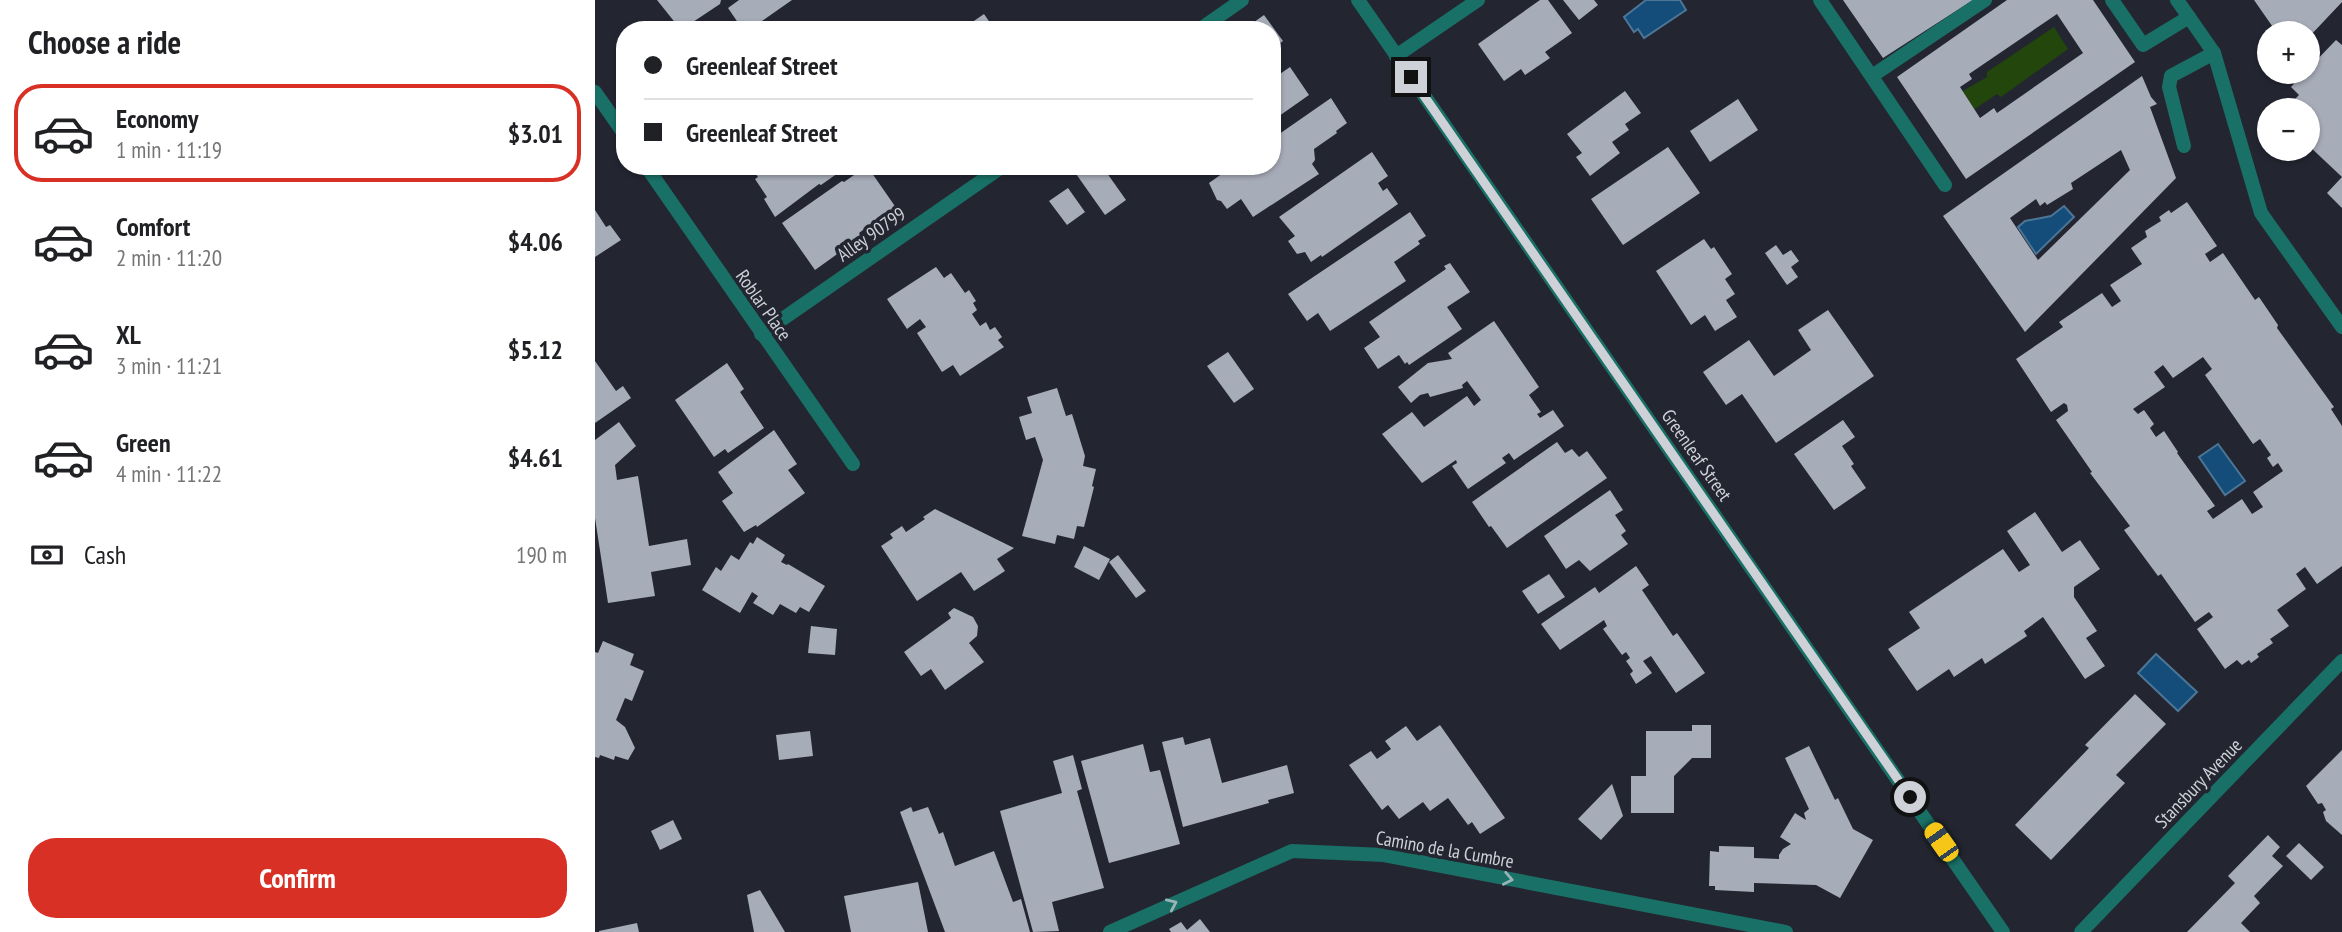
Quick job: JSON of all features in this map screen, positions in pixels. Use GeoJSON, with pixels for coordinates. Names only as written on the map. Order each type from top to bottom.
{"type":"FeatureCollection","features":[{"type":"Feature","properties":{"kind":"street"},"geometry":{"type":"LineString","coordinates":[[1212,21],[1242,0]]}},
{"type":"Feature","properties":{"kind":"street","name":"Greenleaf Street"},"geometry":{"type":"LineString","coordinates":[[1358,0],[2003,932]]}},
{"type":"Feature","properties":{"kind":"street"},"geometry":{"type":"LineString","coordinates":[[1396,56],[1478,0]]}},
{"type":"Feature","properties":{"kind":"street"},"geometry":{"type":"LineString","coordinates":[[1820,0],[1945,185]]}},
{"type":"Feature","properties":{"kind":"street"},"geometry":{"type":"LineString","coordinates":[[1872,76],[1985,0]]}},
{"type":"Feature","properties":{"kind":"street"},"geometry":{"type":"LineString","coordinates":[[2112,0],[2143,46],[2189,18]]}},
{"type":"Feature","properties":{"kind":"street"},"geometry":{"type":"LineString","coordinates":[[2177,0],[2214,53],[2261,213],[2342,327]]}},
{"type":"Feature","properties":{"kind":"street"},"geometry":{"type":"LineString","coordinates":[[2184,146],[2169,87],[2171,76],[2214,53]]}},
{"type":"Feature","properties":{"kind":"street"},"geometry":{"type":"LineString","coordinates":[[595,92],[616,122]]}},
{"type":"Feature","properties":{"kind":"street","name":"Roblar Place"},"geometry":{"type":"LineString","coordinates":[[652,175],[853,464]]}},
{"type":"Feature","properties":{"kind":"street","name":"Alley 90799"},"geometry":{"type":"LineString","coordinates":[[761,334],[990,175]]}},
{"type":"Feature","properties":{"kind":"street","name":"Stansbury Avenue"},"geometry":{"type":"LineString","coordinates":[[2081,932],[2342,662]]}},
{"type":"Feature","properties":{"kind":"street","name":"Camino de la Cumbre"},"geometry":{"type":"LineString","coordinates":[[1110,932],[1292,850],[1384,855],[1786,932]]}},
{"type":"Feature","properties":{"kind":"green space"},"geometry":{"type":"Polygon","coordinates":[[[2054,27],[2068,49],[2001,97],[1997,94],[1973,110],[1961,92],[1987,77],[1987,72],[2054,27]]]}},
{"type":"Feature","properties":{"kind":"water"},"geometry":{"type":"Polygon","coordinates":[[[1646,0],[1680,0],[1686,10],[1644,38],[1638,29],[1634,32],[1624,17],[1646,0]]]}},
{"type":"Feature","properties":{"kind":"water"},"geometry":{"type":"Polygon","coordinates":[[[2064,206],[2074,217],[2036,254],[2018,227],[2025,221],[2051,216],[2064,206]]]}},
{"type":"Feature","properties":{"kind":"water"},"geometry":{"type":"Polygon","coordinates":[[[2218,444],[2245,481],[2225,495],[2199,457],[2218,444]]]}},
{"type":"Feature","properties":{"kind":"water"},"geometry":{"type":"Polygon","coordinates":[[[2156,654],[2197,692],[2178,711],[2138,673],[2156,654]]]}},
{"type":"Feature","properties":{"kind":"building"},"geometry":{"type":"Polygon","coordinates":[[[657,0],[721,0],[720,4],[694,21],[674,21],[657,0]]]}},
{"type":"Feature","properties":{"kind":"building"},"geometry":{"type":"Polygon","coordinates":[[[739,0],[792,0],[762,21],[737,21],[728,8],[739,0]]]}},
{"type":"Feature","properties":{"kind":"building"},"geometry":{"type":"Polygon","coordinates":[[[1540,0],[1548,0],[1572,33],[1545,52],[1550,58],[1525,75],[1521,69],[1504,81],[1478,44],[1540,0]]]}},
{"type":"Feature","properties":{"kind":"building"},"geometry":{"type":"Polygon","coordinates":[[[1563,0],[1594,0],[1598,5],[1579,20],[1563,0]]]}},
{"type":"Feature","properties":{"kind":"building"},"geometry":{"type":"Polygon","coordinates":[[[1843,0],[1973,0],[1883,58],[1843,0]]]}},
{"type":"Feature","properties":{"kind":"building"},"geometry":{"type":"Polygon","coordinates":[[[2007,0],[2093,0],[2135,62],[1966,179],[1897,77],[2007,0]],[[2057,14],[1969,74],[1972,79],[1960,87],[1980,118],[1994,108],[1997,113],[2083,53],[2057,14]]]}},
{"type":"Feature","properties":{"kind":"building"},"geometry":{"type":"Polygon","coordinates":[[[2254,0],[2342,0],[2320,25],[2320,21],[2269,21],[2254,0]]]}},
{"type":"Feature","properties":{"kind":"building"},"geometry":{"type":"Polygon","coordinates":[[[984,14],[989,21],[974,21],[984,14]]]}},
{"type":"Feature","properties":{"kind":"building"},"geometry":{"type":"Polygon","coordinates":[[[1264,15],[1268,21],[1256,21],[1264,15]]]}},
{"type":"Feature","properties":{"kind":"building"},"geometry":{"type":"Polygon","coordinates":[[[2336,40],[2342,45],[2342,177],[2320,156],[2320,98],[2296,98],[2299,95],[2291,87],[2294,84],[2320,84],[2320,57],[2336,40]]]}},
{"type":"Feature","properties":{"kind":"building"},"geometry":{"type":"Polygon","coordinates":[[[1290,67],[1309,95],[1281,115],[1281,73],[1290,67]]]}},
{"type":"Feature","properties":{"kind":"building"},"geometry":{"type":"Polygon","coordinates":[[[2142,76],[2157,104],[2150,107],[2176,178],[2025,332],[1943,216],[2142,76]],[[2121,150],[2071,183],[2073,189],[2047,205],[2045,202],[2040,206],[2036,199],[2010,218],[2038,260],[2130,170],[2121,150]]]}},
{"type":"Feature","properties":{"kind":"building"},"geometry":{"type":"Polygon","coordinates":[[[1625,91],[1641,113],[1625,124],[1629,130],[1612,142],[1620,153],[1590,176],[1576,157],[1582,153],[1567,134],[1625,91]]]}},
{"type":"Feature","properties":{"kind":"building"},"geometry":{"type":"Polygon","coordinates":[[[1331,98],[1347,123],[1314,149],[1315,160],[1312,164],[1319,174],[1253,217],[1241,199],[1227,209],[1217,200],[1209,183],[1220,175],[1281,175],[1281,133],[1331,98]]]}},
{"type":"Feature","properties":{"kind":"building"},"geometry":{"type":"Polygon","coordinates":[[[1738,99],[1758,130],[1710,162],[1690,131],[1738,99]]]}},
{"type":"Feature","properties":{"kind":"building"},"geometry":{"type":"Polygon","coordinates":[[[1668,147],[1700,193],[1623,245],[1591,199],[1668,147]]]}},
{"type":"Feature","properties":{"kind":"building"},"geometry":{"type":"Polygon","coordinates":[[[1372,152],[1388,176],[1378,183],[1383,191],[1387,188],[1398,204],[1322,257],[1321,255],[1311,262],[1305,252],[1297,254],[1288,241],[1295,236],[1279,217],[1372,152]]]}},
{"type":"Feature","properties":{"kind":"building"},"geometry":{"type":"Polygon","coordinates":[[[756,175],[835,175],[775,217],[764,199],[767,197],[755,179],[758,177],[756,175]]]}},
{"type":"Feature","properties":{"kind":"building"},"geometry":{"type":"Polygon","coordinates":[[[854,175],[873,175],[899,212],[875,229],[871,224],[859,233],[861,237],[815,270],[782,223],[854,175]]]}},
{"type":"Feature","properties":{"kind":"building"},"geometry":{"type":"Polygon","coordinates":[[[1077,175],[1108,175],[1126,200],[1105,215],[1077,175]]]}},
{"type":"Feature","properties":{"kind":"building"},"geometry":{"type":"Polygon","coordinates":[[[2342,177],[2342,208],[2327,193],[2342,177]]]}},
{"type":"Feature","properties":{"kind":"building"},"geometry":{"type":"Polygon","coordinates":[[[1068,188],[1085,212],[1067,225],[1049,201],[1068,188]]]}},
{"type":"Feature","properties":{"kind":"building"},"geometry":{"type":"Polygon","coordinates":[[[2187,202],[2217,246],[2205,254],[2210,262],[2223,253],[2255,300],[2259,297],[2278,325],[2277,328],[2334,407],[2331,409],[2342,426],[2342,566],[2317,584],[2305,567],[2296,574],[2306,589],[2277,610],[2289,626],[2270,639],[2273,643],[2257,654],[2259,657],[2251,663],[2249,660],[2242,665],[2237,660],[2225,669],[2197,629],[2213,617],[2209,612],[2195,622],[2161,574],[2158,576],[2124,530],[2130,526],[2090,473],[2092,472],[2056,420],[2068,411],[2067,405],[2064,403],[2051,412],[2016,359],[2063,327],[2059,322],[2102,293],[2112,307],[2121,301],[2110,285],[2142,264],[2131,248],[2147,237],[2145,231],[2161,221],[2159,217],[2169,210],[2171,213],[2187,202]],[[2203,357],[2173,378],[2163,365],[2154,372],[2165,387],[2133,409],[2138,414],[2144,410],[2154,424],[2150,428],[2156,437],[2164,431],[2215,506],[2207,511],[2213,519],[2242,499],[2252,514],[2263,507],[2253,492],[2283,471],[2278,463],[2273,467],[2267,458],[2271,455],[2260,439],[2253,444],[2205,375],[2212,369],[2203,357]]]}},
{"type":"Feature","properties":{"kind":"building"},"geometry":{"type":"Polygon","coordinates":[[[595,210],[606,227],[610,225],[621,240],[595,257],[595,210]]]}},
{"type":"Feature","properties":{"kind":"building"},"geometry":{"type":"Polygon","coordinates":[[[1410,212],[1426,236],[1418,241],[1420,244],[1394,262],[1406,281],[1330,331],[1318,313],[1307,321],[1288,294],[1410,212]]]}},
{"type":"Feature","properties":{"kind":"building"},"geometry":{"type":"Polygon","coordinates":[[[1704,239],[1711,249],[1714,247],[1732,274],[1725,279],[1735,294],[1726,300],[1737,317],[1715,331],[1705,315],[1691,325],[1656,271],[1704,239]]]}},
{"type":"Feature","properties":{"kind":"building"},"geometry":{"type":"Polygon","coordinates":[[[1776,245],[1783,255],[1791,250],[1799,261],[1791,267],[1798,277],[1787,285],[1765,253],[1776,245]]]}},
{"type":"Feature","properties":{"kind":"building"},"geometry":{"type":"Polygon","coordinates":[[[1450,263],[1470,292],[1447,307],[1462,329],[1409,365],[1407,362],[1405,364],[1399,355],[1378,369],[1364,348],[1380,337],[1369,322],[1446,269],[1444,266],[1450,263]]]}},
{"type":"Feature","properties":{"kind":"building"},"geometry":{"type":"Polygon","coordinates":[[[936,267],[944,278],[951,273],[965,293],[969,290],[976,301],[973,303],[977,310],[972,314],[980,326],[986,322],[990,330],[995,327],[1002,337],[998,340],[1004,347],[960,376],[953,365],[942,372],[917,333],[926,327],[920,319],[907,329],[887,299],[936,267]]]}},
{"type":"Feature","properties":{"kind":"building"},"geometry":{"type":"Polygon","coordinates":[[[1828,310],[1874,376],[1776,443],[1742,394],[1726,405],[1703,372],[1749,340],[1774,376],[1811,350],[1798,330],[1828,310]]]}},
{"type":"Feature","properties":{"kind":"building"},"geometry":{"type":"Polygon","coordinates":[[[1494,321],[1539,387],[1529,395],[1541,412],[1537,414],[1540,418],[1553,410],[1564,426],[1514,460],[1509,453],[1502,458],[1506,463],[1468,489],[1452,466],[1457,463],[1456,460],[1422,483],[1382,434],[1412,412],[1424,427],[1467,396],[1474,406],[1481,400],[1467,381],[1462,385],[1463,388],[1430,397],[1428,393],[1420,395],[1411,403],[1398,387],[1428,363],[1452,359],[1448,353],[1494,321]]]}},
{"type":"Feature","properties":{"kind":"building"},"geometry":{"type":"Polygon","coordinates":[[[1228,352],[1254,389],[1234,403],[1207,366],[1228,352]]]}},
{"type":"Feature","properties":{"kind":"building"},"geometry":{"type":"Polygon","coordinates":[[[595,361],[616,391],[623,386],[631,398],[595,423],[595,361]]]}},
{"type":"Feature","properties":{"kind":"building"},"geometry":{"type":"Polygon","coordinates":[[[727,363],[744,389],[740,392],[764,428],[728,453],[725,449],[714,457],[675,400],[727,363]]]}},
{"type":"Feature","properties":{"kind":"building"},"geometry":{"type":"Polygon","coordinates":[[[1057,388],[1066,416],[1072,414],[1085,456],[1083,466],[1096,469],[1084,527],[1077,526],[1074,539],[1057,535],[1055,544],[1022,536],[1043,460],[1035,437],[1026,440],[1019,417],[1032,413],[1027,397],[1057,388]]]}},
{"type":"Feature","properties":{"kind":"building"},"geometry":{"type":"Polygon","coordinates":[[[1843,420],[1855,437],[1842,446],[1854,464],[1851,466],[1866,488],[1834,510],[1794,454],[1843,420]]]}},
{"type":"Feature","properties":{"kind":"building"},"geometry":{"type":"Polygon","coordinates":[[[619,422],[636,446],[615,465],[617,480],[638,476],[649,546],[687,539],[691,565],[651,572],[655,596],[608,603],[595,518],[595,440],[619,422]]]}},
{"type":"Feature","properties":{"kind":"building"},"geometry":{"type":"Polygon","coordinates":[[[774,430],[797,464],[788,470],[805,493],[757,527],[756,525],[744,532],[722,501],[733,493],[718,472],[774,430]]]}},
{"type":"Feature","properties":{"kind":"building"},"geometry":{"type":"Polygon","coordinates":[[[1557,442],[1565,453],[1572,449],[1579,457],[1587,451],[1607,478],[1507,548],[1472,502],[1557,442]]]}},
{"type":"Feature","properties":{"kind":"building"},"geometry":{"type":"Polygon","coordinates":[[[1610,490],[1623,510],[1615,515],[1626,531],[1621,535],[1628,544],[1590,571],[1579,560],[1566,569],[1544,536],[1610,490]]]}},
{"type":"Feature","properties":{"kind":"building"},"geometry":{"type":"Polygon","coordinates":[[[935,509],[1014,548],[997,559],[1005,571],[974,591],[961,572],[917,601],[881,546],[893,538],[890,534],[902,526],[906,532],[935,509]]]}},
{"type":"Feature","properties":{"kind":"building"},"geometry":{"type":"Polygon","coordinates":[[[2035,512],[2062,552],[2080,540],[2100,569],[2074,587],[2074,597],[2097,631],[2086,638],[2105,666],[2085,679],[2043,617],[2024,631],[2027,636],[1985,664],[1982,658],[1954,677],[1949,669],[1917,691],[1888,649],[1920,628],[1909,612],[2003,549],[2019,572],[2030,565],[2007,531],[2035,512]]]}},
{"type":"Feature","properties":{"kind":"building"},"geometry":{"type":"Polygon","coordinates":[[[757,537],[785,555],[781,562],[825,586],[809,612],[800,607],[796,613],[780,604],[773,615],[753,603],[758,596],[752,592],[740,613],[702,590],[716,567],[721,571],[731,555],[739,560],[750,542],[753,544],[757,537]]]}},
{"type":"Feature","properties":{"kind":"building"},"geometry":{"type":"Polygon","coordinates":[[[1084,546],[1110,559],[1099,580],[1074,567],[1084,546]]]}},
{"type":"Feature","properties":{"kind":"building"},"geometry":{"type":"Polygon","coordinates":[[[1118,555],[1146,591],[1136,598],[1109,562],[1118,555]]]}},
{"type":"Feature","properties":{"kind":"building"},"geometry":{"type":"Polygon","coordinates":[[[1636,566],[1649,585],[1642,590],[1673,636],[1677,633],[1705,673],[1676,693],[1651,656],[1643,661],[1652,673],[1636,684],[1630,674],[1633,671],[1626,661],[1630,658],[1626,652],[1622,655],[1603,629],[1607,626],[1604,620],[1560,650],[1541,624],[1595,587],[1599,593],[1636,566]]]}},
{"type":"Feature","properties":{"kind":"building"},"geometry":{"type":"Polygon","coordinates":[[[1549,574],[1565,597],[1538,614],[1522,591],[1549,574]]]}},
{"type":"Feature","properties":{"kind":"building"},"geometry":{"type":"Polygon","coordinates":[[[954,608],[973,617],[978,626],[977,636],[969,643],[984,662],[945,690],[931,669],[921,676],[904,652],[951,618],[948,613],[954,608]]]}},
{"type":"Feature","properties":{"kind":"building"},"geometry":{"type":"Polygon","coordinates":[[[811,626],[837,629],[835,655],[808,653],[811,626]]]}},
{"type":"Feature","properties":{"kind":"building"},"geometry":{"type":"Polygon","coordinates":[[[603,641],[634,654],[630,665],[644,671],[632,701],[625,698],[616,720],[625,727],[635,748],[628,760],[615,756],[614,760],[600,755],[599,758],[595,757],[595,652],[598,653],[603,641]]]}},
{"type":"Feature","properties":{"kind":"building"},"geometry":{"type":"Polygon","coordinates":[[[2135,694],[2166,724],[2116,775],[2125,783],[2051,860],[2015,825],[2089,748],[2085,745],[2135,694]]]}},
{"type":"Feature","properties":{"kind":"building"},"geometry":{"type":"Polygon","coordinates":[[[1440,725],[1505,818],[1480,834],[1472,822],[1468,825],[1448,798],[1430,811],[1423,802],[1399,819],[1388,805],[1382,810],[1349,765],[1371,751],[1377,759],[1391,749],[1385,741],[1406,726],[1417,741],[1440,725]]]}},
{"type":"Feature","properties":{"kind":"building"},"geometry":{"type":"Polygon","coordinates":[[[1692,725],[1711,725],[1711,758],[1692,758],[1674,776],[1674,813],[1631,813],[1631,776],[1646,776],[1646,731],[1692,731],[1692,725]]]}},
{"type":"Feature","properties":{"kind":"building"},"geometry":{"type":"Polygon","coordinates":[[[810,731],[813,756],[779,760],[776,735],[810,731]]]}},
{"type":"Feature","properties":{"kind":"building"},"geometry":{"type":"Polygon","coordinates":[[[1183,737],[1185,745],[1210,738],[1222,783],[1287,765],[1294,793],[1268,800],[1269,803],[1183,827],[1162,742],[1183,737]]]}},
{"type":"Feature","properties":{"kind":"building"},"geometry":{"type":"Polygon","coordinates":[[[1143,744],[1150,772],[1160,770],[1180,844],[1109,863],[1081,761],[1143,744]]]}},
{"type":"Feature","properties":{"kind":"building"},"geometry":{"type":"Polygon","coordinates":[[[1809,746],[1835,800],[1838,798],[1853,829],[1873,840],[1840,898],[1816,885],[1754,883],[1754,892],[1715,890],[1715,886],[1709,886],[1710,851],[1719,852],[1719,846],[1754,847],[1754,858],[1779,859],[1783,849],[1791,844],[1780,837],[1795,813],[1806,820],[1804,813],[1809,809],[1785,758],[1809,746]]]}},
{"type":"Feature","properties":{"kind":"building"},"geometry":{"type":"Polygon","coordinates":[[[2342,750],[2342,835],[2326,821],[2323,812],[2326,810],[2322,803],[2318,804],[2306,786],[2342,750]]]}},
{"type":"Feature","properties":{"kind":"building"},"geometry":{"type":"Polygon","coordinates":[[[1073,755],[1082,789],[1077,791],[1104,888],[1052,902],[1059,931],[1033,932],[1000,811],[1062,793],[1053,761],[1073,755]]]}},
{"type":"Feature","properties":{"kind":"building"},"geometry":{"type":"Polygon","coordinates":[[[1612,784],[1623,816],[1601,840],[1578,819],[1612,784]]]}},
{"type":"Feature","properties":{"kind":"building"},"geometry":{"type":"Polygon","coordinates":[[[911,807],[913,812],[928,807],[939,834],[943,832],[955,866],[994,851],[1013,902],[1021,899],[1030,932],[945,932],[900,812],[911,807]]]}},
{"type":"Feature","properties":{"kind":"building"},"geometry":{"type":"Polygon","coordinates":[[[673,820],[682,839],[660,850],[651,831],[673,820]]]}},
{"type":"Feature","properties":{"kind":"building"},"geometry":{"type":"Polygon","coordinates":[[[2268,835],[2280,847],[2272,856],[2283,866],[2254,896],[2260,903],[2241,923],[2250,932],[2187,932],[2235,883],[2228,876],[2268,835]]]}},
{"type":"Feature","properties":{"kind":"building"},"geometry":{"type":"Polygon","coordinates":[[[2299,843],[2324,867],[2311,880],[2286,856],[2299,843]]]}},
{"type":"Feature","properties":{"kind":"building"},"geometry":{"type":"Polygon","coordinates":[[[918,882],[928,932],[851,932],[844,896],[918,882]]]}},
{"type":"Feature","properties":{"kind":"building"},"geometry":{"type":"Polygon","coordinates":[[[760,890],[785,932],[754,932],[747,895],[760,890]]]}},
{"type":"Feature","properties":{"kind":"building"},"geometry":{"type":"Polygon","coordinates":[[[1200,919],[1210,932],[1171,932],[1169,929],[1181,922],[1187,930],[1200,919]]]}},
{"type":"Feature","properties":{"kind":"building"},"geometry":{"type":"Polygon","coordinates":[[[637,923],[639,932],[599,932],[599,931],[637,923]]]}},
{"type":"Feature","properties":{"kind":"route"},"geometry":{"type":"LineString","coordinates":[[1411,77],[1910,797]]}}]}
